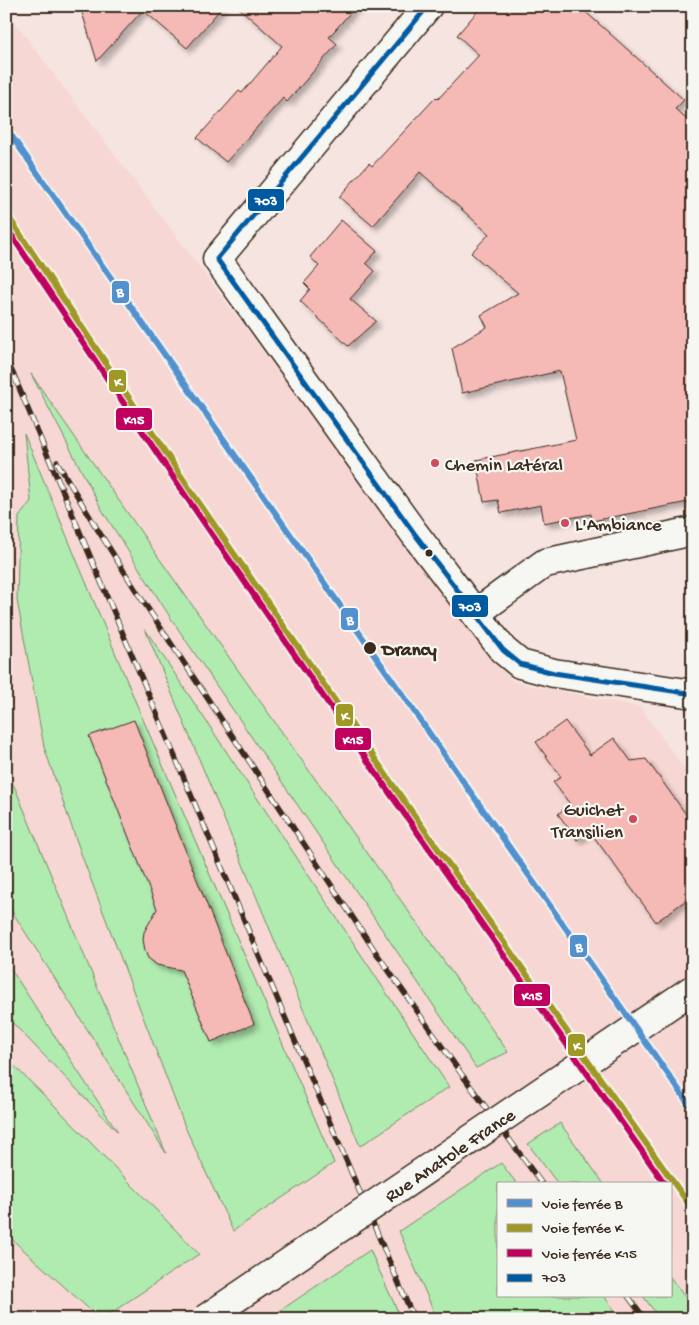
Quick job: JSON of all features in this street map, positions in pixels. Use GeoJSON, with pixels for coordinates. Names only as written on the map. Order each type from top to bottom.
{"type":"FeatureCollection","features":[{"type":"Feature","properties":{"kind":"street"},"geometry":{"type":"LineString","coordinates":[[428,6],[217,260],[414,533],[503,650],[520,664],[554,673],[693,694]]}},
{"type":"Feature","properties":{"kind":"street"},"geometry":{"type":"LineString","coordinates":[[476,613],[545,563],[693,531]]}},
{"type":"Feature","properties":{"kind":"street","name":"Rue Anatole France"},"geometry":{"type":"LineString","coordinates":[[205,1319],[693,988]]}},
{"type":"Feature","properties":{"kind":"shaded area"},"geometry":{"type":"Polygon","coordinates":[[[6,11],[513,682],[640,707],[693,781],[693,1319],[6,1319],[6,11]]]}},
{"type":"Feature","properties":{"kind":"green space"},"geometry":{"type":"Polygon","coordinates":[[[31,374],[508,1052],[476,1068],[172,620],[102,510],[31,374]]]}},
{"type":"Feature","properties":{"kind":"green space"},"geometry":{"type":"Polygon","coordinates":[[[24,433],[139,710],[334,1163],[233,1231],[185,1127],[83,859],[44,747],[17,600],[19,517],[31,501],[24,433]]]}},
{"type":"Feature","properties":{"kind":"green space"},"geometry":{"type":"Polygon","coordinates":[[[145,629],[449,1087],[360,1146],[145,629]]]}},
{"type":"Feature","properties":{"kind":"green space"},"geometry":{"type":"Polygon","coordinates":[[[6,771],[15,788],[166,1153],[6,902],[6,771]]]}},
{"type":"Feature","properties":{"kind":"green space"},"geometry":{"type":"Polygon","coordinates":[[[6,962],[118,1132],[6,1016],[6,962]]]}},
{"type":"Feature","properties":{"kind":"green space"},"geometry":{"type":"Polygon","coordinates":[[[6,1058],[199,1254],[102,1319],[6,1234],[6,1058]]]}},
{"type":"Feature","properties":{"kind":"green space"},"geometry":{"type":"Polygon","coordinates":[[[560,1123],[603,1182],[556,1182],[528,1144],[560,1123]]]}},
{"type":"Feature","properties":{"kind":"green space"},"geometry":{"type":"Polygon","coordinates":[[[501,1163],[515,1182],[497,1182],[497,1298],[605,1298],[621,1319],[437,1319],[399,1231],[501,1163]]]}},
{"type":"Feature","properties":{"kind":"green space"},"geometry":{"type":"Polygon","coordinates":[[[370,1250],[401,1319],[282,1319],[278,1312],[370,1250]]]}},
{"type":"Feature","properties":{"kind":"green space"},"geometry":{"type":"Polygon","coordinates":[[[672,1280],[693,1308],[693,1319],[660,1319],[644,1298],[672,1298],[672,1280]]]}},
{"type":"Feature","properties":{"kind":"building"},"geometry":{"type":"Polygon","coordinates":[[[80,6],[223,6],[187,48],[143,10],[97,61],[80,6]]]}},
{"type":"Feature","properties":{"kind":"building"},"geometry":{"type":"Polygon","coordinates":[[[237,6],[356,6],[329,37],[337,44],[287,102],[283,98],[226,162],[197,138],[239,91],[242,93],[282,46],[237,6]]]}},
{"type":"Feature","properties":{"kind":"building"},"geometry":{"type":"Polygon","coordinates":[[[482,6],[579,6],[684,100],[675,109],[693,125],[693,501],[592,521],[591,514],[544,523],[541,505],[501,513],[498,500],[484,502],[476,460],[576,440],[560,371],[462,393],[452,348],[487,327],[481,315],[518,293],[471,253],[489,234],[420,172],[373,226],[339,197],[369,163],[372,166],[436,97],[438,99],[479,55],[457,35],[482,6]]]}},
{"type":"Feature","properties":{"kind":"building"},"geometry":{"type":"Polygon","coordinates":[[[341,220],[377,251],[366,263],[375,271],[350,299],[376,321],[348,346],[300,301],[310,289],[304,283],[319,266],[310,257],[341,220]]]}},
{"type":"Feature","properties":{"kind":"building"},"geometry":{"type":"Polygon","coordinates":[[[134,720],[254,1024],[211,1042],[181,970],[157,965],[148,958],[145,951],[144,932],[157,909],[89,736],[134,720]]]}},
{"type":"Feature","properties":{"kind":"building"},"geometry":{"type":"Polygon","coordinates":[[[565,721],[590,755],[614,738],[631,761],[646,759],[693,824],[693,895],[656,922],[589,830],[577,840],[558,814],[570,804],[553,782],[561,777],[536,742],[565,721]]]}},
{"type":"Feature","properties":{"kind":"railway"},"geometry":{"type":"LineString","coordinates":[[6,359],[17,382]]}},
{"type":"Feature","properties":{"kind":"railway"},"geometry":{"type":"LineString","coordinates":[[14,376],[414,1319]]}},
{"type":"Feature","properties":{"kind":"railway"},"geometry":{"type":"LineString","coordinates":[[57,462],[137,592],[377,954],[541,1182]]}},
{"type":"Feature","properties":{"kind":"railway"},"geometry":{"type":"LineString","coordinates":[[629,1298],[645,1319]]}},
{"type":"Feature","properties":{"kind":"rail line","name":"B"},"geometry":{"type":"LineString","coordinates":[[6,128],[693,1110]]}},
{"type":"Feature","properties":{"kind":"rail line","name":"K"},"geometry":{"type":"LineString","coordinates":[[6,213],[191,491],[395,788],[693,1210]]}},
{"type":"Feature","properties":{"kind":"rail line","name":"K15"},"geometry":{"type":"LineString","coordinates":[[6,227],[185,495],[389,792],[664,1182]]}},
{"type":"Feature","properties":{"kind":"transit line","name":"703"},"geometry":{"type":"LineString","coordinates":[[428,6],[217,259],[414,533],[503,650],[520,664],[554,673],[693,694]]}},
{"type":"Feature","properties":{"kind":"place","name":"Chemin Latéral"},"geometry":{"type":"Point","coordinates":[435,463]}},
{"type":"Feature","properties":{"kind":"place","name":"L'Ambiance"},"geometry":{"type":"Point","coordinates":[565,523]}},
{"type":"Feature","properties":{"kind":"place","name":"Drancy"},"geometry":{"type":"Point","coordinates":[370,648]}},
{"type":"Feature","properties":{"kind":"place","name":"Guichet Transilien"},"geometry":{"type":"Point","coordinates":[633,819]}}]}
